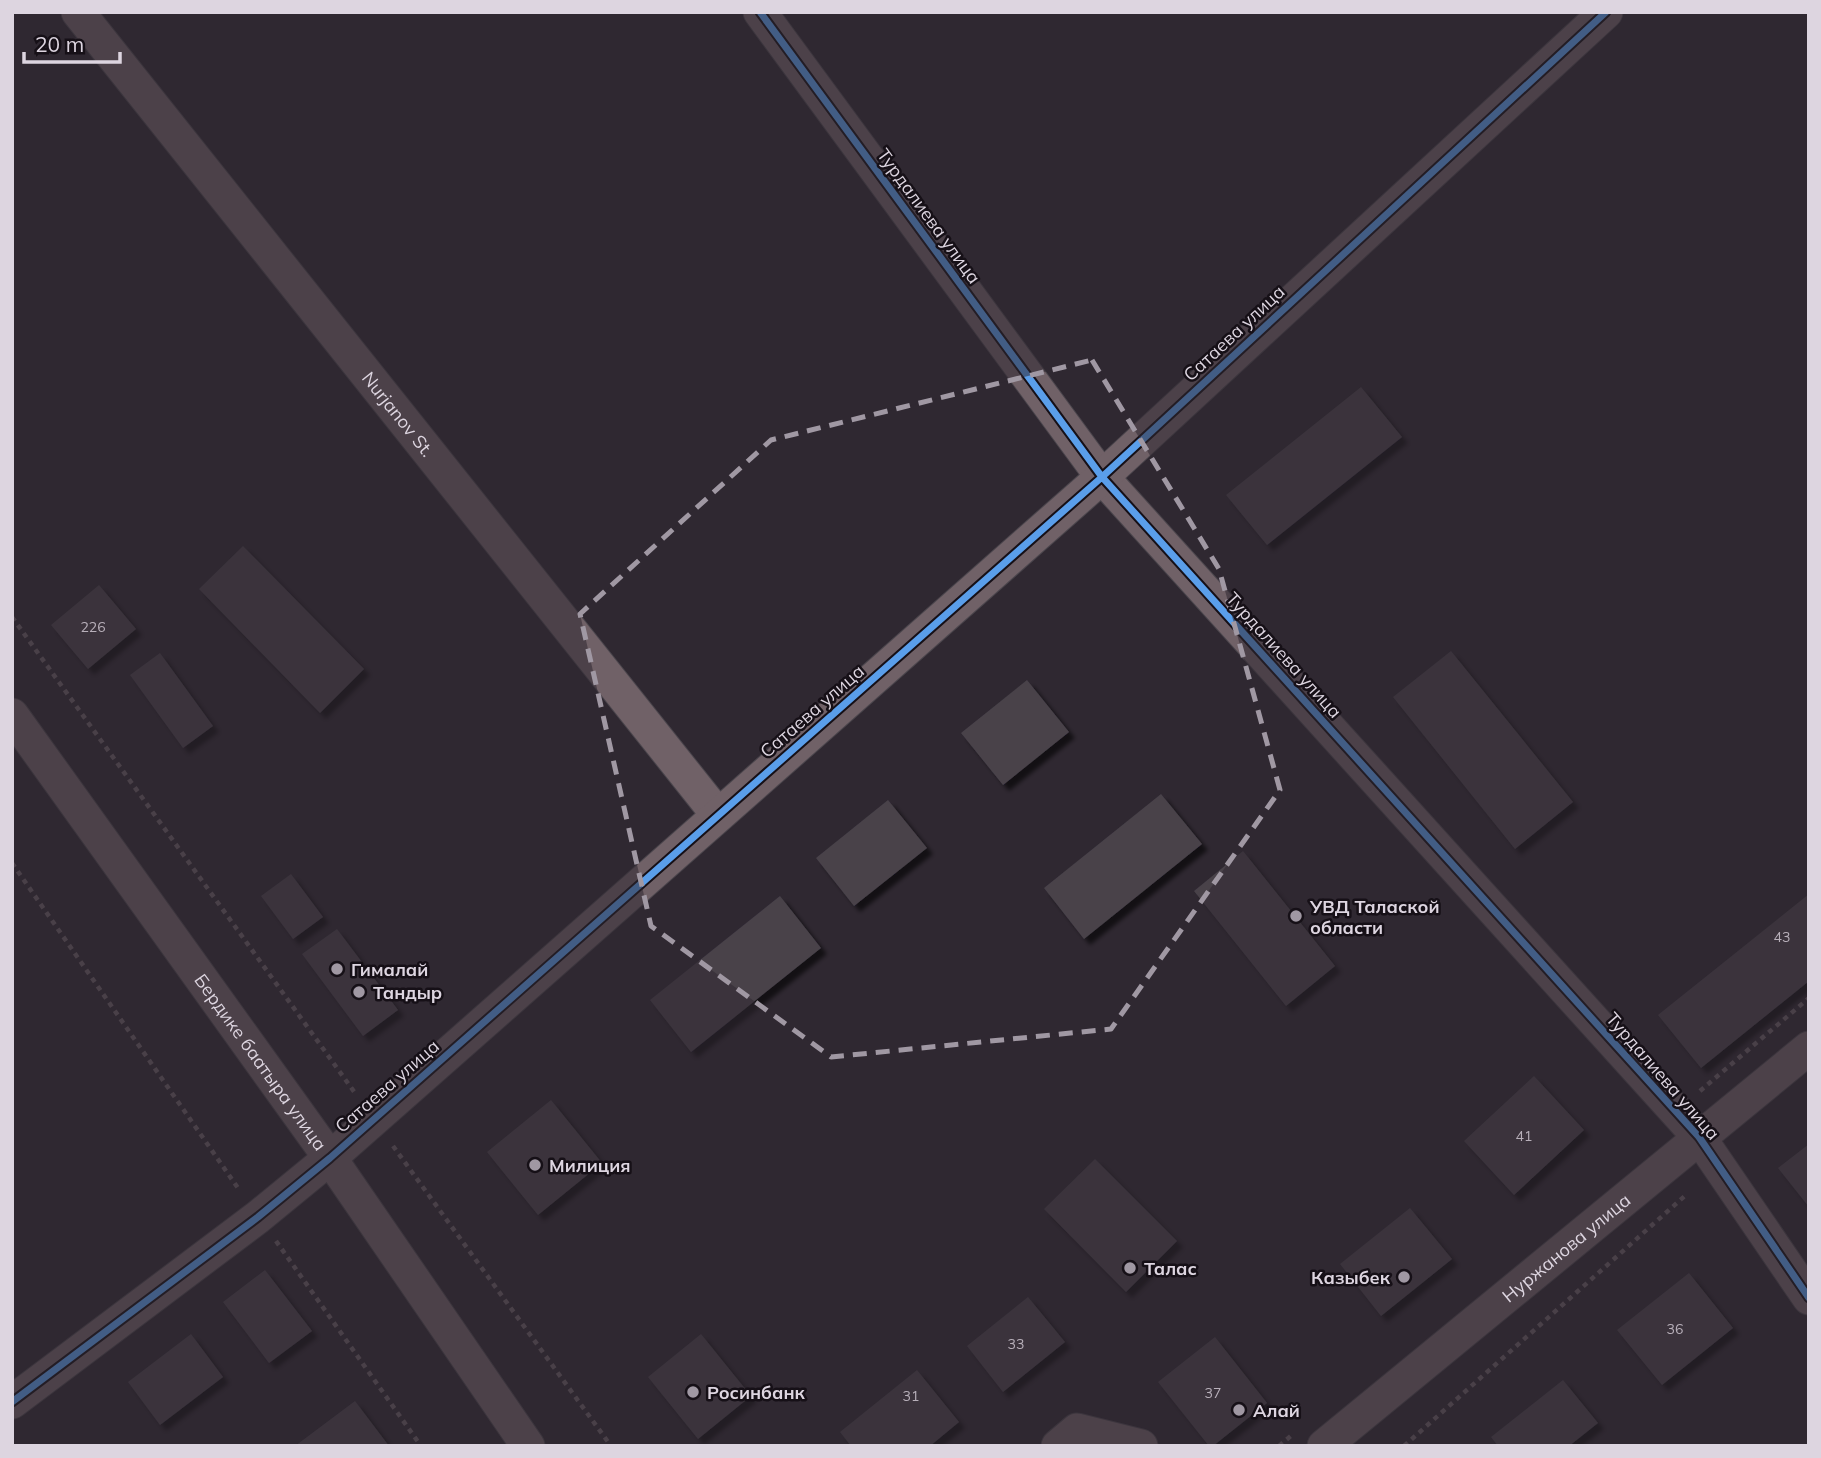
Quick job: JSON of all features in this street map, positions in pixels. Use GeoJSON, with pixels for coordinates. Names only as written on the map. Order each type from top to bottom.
{"type":"FeatureCollection","features":[{"type":"Feature","properties":{"kind":"street","name":"Nurjanov St."},"geometry":{"type":"LineString","coordinates":[[78,12],[718,815]]}},
{"type":"Feature","properties":{"kind":"street","name":"Турдалиева улица"},"geometry":{"type":"LineString","coordinates":[[760,12],[1102,477],[1699,1137],[1809,1298]]}},
{"type":"Feature","properties":{"kind":"street","name":"Сатаева улица"},"geometry":{"type":"LineString","coordinates":[[12,1402],[258,1217],[330,1158],[1102,477],[1606,12]]}},
{"type":"Feature","properties":{"kind":"street","name":"Бердике баатыра улица"},"geometry":{"type":"LineString","coordinates":[[12,715],[330,1158],[528,1446]]}},
{"type":"Feature","properties":{"kind":"street","name":"Нуржанова улица"},"geometry":{"type":"LineString","coordinates":[[1324,1446],[1809,1048]]}},
{"type":"Feature","properties":{"kind":"street"},"geometry":{"type":"LineString","coordinates":[[1058,1446],[1077,1430],[1141,1446]]}},
{"type":"Feature","properties":{"kind":"path"},"geometry":{"type":"LineString","coordinates":[[12,617],[611,1446]]}},
{"type":"Feature","properties":{"kind":"path"},"geometry":{"type":"LineString","coordinates":[[12,863],[421,1446]]}},
{"type":"Feature","properties":{"kind":"path"},"geometry":{"type":"LineString","coordinates":[[1404,1446],[1718,1166]]}},
{"type":"Feature","properties":{"kind":"highlighted area"},"geometry":{"type":"Polygon","coordinates":[[[1092,360],[1219,569],[1280,790],[1111,1029],[831,1057],[651,926],[580,614],[771,440],[1092,360]]]}},
{"type":"Feature","properties":{"kind":"building"},"geometry":{"type":"Polygon","coordinates":[[[1361,387],[1402,437],[1267,545],[1226,495],[1361,387]]]}},
{"type":"Feature","properties":{"kind":"building"},"geometry":{"type":"Polygon","coordinates":[[[243,546],[364,669],[320,713],[199,589],[243,546]]]}},
{"type":"Feature","properties":{"kind":"building"},"geometry":{"type":"Polygon","coordinates":[[[99,585],[136,629],[88,669],[51,625],[99,585]]]}},
{"type":"Feature","properties":{"kind":"building"},"geometry":{"type":"Polygon","coordinates":[[[1451,651],[1573,802],[1515,849],[1393,697],[1451,651]]]}},
{"type":"Feature","properties":{"kind":"building"},"geometry":{"type":"Polygon","coordinates":[[[160,653],[213,726],[183,748],[130,675],[160,653]]]}},
{"type":"Feature","properties":{"kind":"building"},"geometry":{"type":"Polygon","coordinates":[[[1027,680],[1069,732],[1003,785],[961,733],[1027,680]]]}},
{"type":"Feature","properties":{"kind":"building"},"geometry":{"type":"Polygon","coordinates":[[[1161,794],[1202,844],[1084,939],[1044,888],[1161,794]]]}},
{"type":"Feature","properties":{"kind":"building"},"geometry":{"type":"Polygon","coordinates":[[[888,800],[927,848],[854,906],[816,858],[888,800]]]}},
{"type":"Feature","properties":{"kind":"building"},"geometry":{"type":"Polygon","coordinates":[[[1243,851],[1335,966],[1286,1006],[1194,891],[1243,851]]]}},
{"type":"Feature","properties":{"kind":"building"},"geometry":{"type":"Polygon","coordinates":[[[291,874],[323,917],[293,939],[261,896],[291,874]]]}},
{"type":"Feature","properties":{"kind":"building"},"geometry":{"type":"Polygon","coordinates":[[[1809,894],[1809,981],[1701,1068],[1658,1015],[1809,894]]]}},
{"type":"Feature","properties":{"kind":"building"},"geometry":{"type":"Polygon","coordinates":[[[780,896],[821,948],[691,1052],[650,1000],[780,896]]]}},
{"type":"Feature","properties":{"kind":"building"},"geometry":{"type":"Polygon","coordinates":[[[337,929],[398,1010],[363,1036],[302,954],[337,929]]]}},
{"type":"Feature","properties":{"kind":"building"},"geometry":{"type":"Polygon","coordinates":[[[1534,1076],[1584,1130],[1514,1195],[1464,1141],[1534,1076]]]}},
{"type":"Feature","properties":{"kind":"building"},"geometry":{"type":"Polygon","coordinates":[[[551,1100],[602,1163],[538,1215],[487,1152],[551,1100]]]}},
{"type":"Feature","properties":{"kind":"building"},"geometry":{"type":"Polygon","coordinates":[[[1809,1144],[1809,1207],[1778,1168],[1809,1144]]]}},
{"type":"Feature","properties":{"kind":"building"},"geometry":{"type":"Polygon","coordinates":[[[1095,1159],[1177,1241],[1126,1292],[1044,1209],[1095,1159]]]}},
{"type":"Feature","properties":{"kind":"building"},"geometry":{"type":"Polygon","coordinates":[[[1410,1208],[1452,1259],[1381,1316],[1340,1264],[1410,1208]]]}},
{"type":"Feature","properties":{"kind":"building"},"geometry":{"type":"Polygon","coordinates":[[[265,1270],[312,1331],[269,1363],[223,1302],[265,1270]]]}},
{"type":"Feature","properties":{"kind":"building"},"geometry":{"type":"Polygon","coordinates":[[[1689,1273],[1733,1328],[1662,1385],[1617,1330],[1689,1273]]]}},
{"type":"Feature","properties":{"kind":"building"},"geometry":{"type":"Polygon","coordinates":[[[1028,1297],[1065,1342],[1003,1392],[967,1346],[1028,1297]]]}},
{"type":"Feature","properties":{"kind":"building"},"geometry":{"type":"Polygon","coordinates":[[[191,1334],[223,1377],[160,1425],[128,1382],[191,1334]]]}},
{"type":"Feature","properties":{"kind":"building"},"geometry":{"type":"Polygon","coordinates":[[[701,1334],[751,1396],[698,1439],[648,1377],[701,1334]]]}},
{"type":"Feature","properties":{"kind":"building"},"geometry":{"type":"Polygon","coordinates":[[[1215,1337],[1267,1403],[1213,1446],[1209,1446],[1158,1382],[1215,1337]]]}},
{"type":"Feature","properties":{"kind":"building"},"geometry":{"type":"Polygon","coordinates":[[[917,1370],[959,1422],[930,1446],[851,1446],[840,1432],[917,1370]]]}},
{"type":"Feature","properties":{"kind":"building"},"geometry":{"type":"Polygon","coordinates":[[[1563,1380],[1598,1423],[1569,1446],[1498,1446],[1491,1437],[1563,1380]]]}},
{"type":"Feature","properties":{"kind":"building"},"geometry":{"type":"Polygon","coordinates":[[[355,1401],[389,1446],[295,1446],[355,1401]]]}},
{"type":"Feature","properties":{"kind":"cycle path"},"geometry":{"type":"LineString","coordinates":[[760,12],[1102,477],[1699,1137],[1809,1298]]}},
{"type":"Feature","properties":{"kind":"cycle path"},"geometry":{"type":"LineString","coordinates":[[12,1402],[258,1217],[330,1158],[1102,477],[1606,12]]}},
{"type":"Feature","properties":{"kind":"place","name":"УВД Талаской области"},"geometry":{"type":"Point","coordinates":[1296,916]}},
{"type":"Feature","properties":{"kind":"place","name":"Гималай"},"geometry":{"type":"Point","coordinates":[337,969]}},
{"type":"Feature","properties":{"kind":"place","name":"Тандыр"},"geometry":{"type":"Point","coordinates":[359,992]}},
{"type":"Feature","properties":{"kind":"place","name":"Милиция"},"geometry":{"type":"Point","coordinates":[535,1165]}},
{"type":"Feature","properties":{"kind":"place","name":"Талас"},"geometry":{"type":"Point","coordinates":[1130,1268]}},
{"type":"Feature","properties":{"kind":"place","name":"Казыбек"},"geometry":{"type":"Point","coordinates":[1404,1277]}},
{"type":"Feature","properties":{"kind":"place","name":"Росинбанк"},"geometry":{"type":"Point","coordinates":[693,1392]}},
{"type":"Feature","properties":{"kind":"place","name":"Алай"},"geometry":{"type":"Point","coordinates":[1239,1410]}}]}
